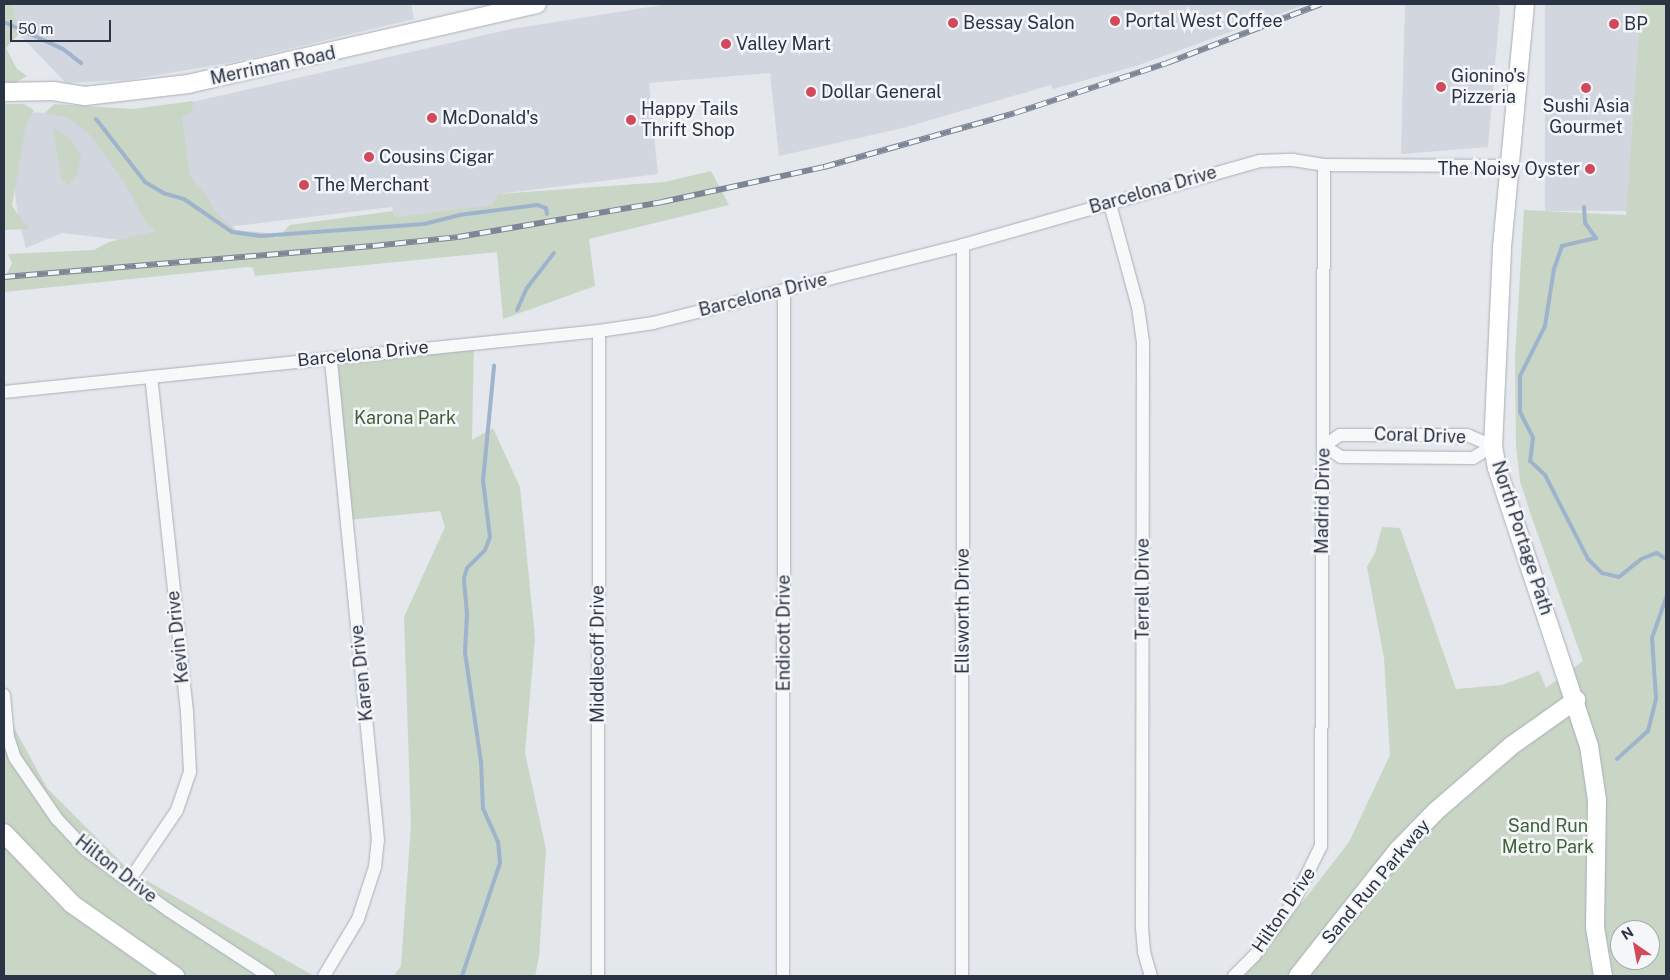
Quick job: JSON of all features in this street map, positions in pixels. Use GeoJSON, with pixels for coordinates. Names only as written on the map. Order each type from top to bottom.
{"type":"FeatureCollection","features":[{"type":"Feature","properties":{"kind":"main road","name":"Merriman Road"},"geometry":{"type":"LineString","coordinates":[[4,92],[53,91],[85,96],[188,84],[537,4]]}},
{"type":"Feature","properties":{"kind":"main road","name":"North Portage Path"},"geometry":{"type":"LineString","coordinates":[[1525,4],[1510,166],[1492,412],[1493,446],[1497,468],[1576,700],[1589,746],[1597,793],[1595,927],[1603,976]]}},
{"type":"Feature","properties":{"kind":"main road","name":"Sand Run Parkway"},"geometry":{"type":"LineString","coordinates":[[1298,976],[1393,856],[1436,811],[1511,746],[1576,700]]}},
{"type":"Feature","properties":{"kind":"main road"},"geometry":{"type":"LineString","coordinates":[[4,833],[72,904],[175,976]]}},
{"type":"Feature","properties":{"kind":"street","name":"Barcelona Drive"},"geometry":{"type":"LineString","coordinates":[[4,392],[599,331],[653,323],[963,245],[1110,204],[1217,170],[1260,161],[1293,160],[1324,165],[1510,166]]}},
{"type":"Feature","properties":{"kind":"street","name":"Madrid Drive"},"geometry":{"type":"LineString","coordinates":[[1322,837],[1324,165]]}},
{"type":"Feature","properties":{"kind":"street","name":"Terrell Drive"},"geometry":{"type":"LineString","coordinates":[[1110,204],[1138,308],[1143,342],[1142,928],[1144,952],[1150,976]]}},
{"type":"Feature","properties":{"kind":"street","name":"Ellsworth Drive"},"geometry":{"type":"LineString","coordinates":[[962,976],[963,245]]}},
{"type":"Feature","properties":{"kind":"street","name":"Endicott Drive"},"geometry":{"type":"LineString","coordinates":[[783,976],[784,290]]}},
{"type":"Feature","properties":{"kind":"street","name":"Middlecoff Drive"},"geometry":{"type":"LineString","coordinates":[[598,976],[599,331]]}},
{"type":"Feature","properties":{"kind":"street","name":"Karen Drive"},"geometry":{"type":"LineString","coordinates":[[324,976],[358,919],[372,876],[378,840],[331,358]]}},
{"type":"Feature","properties":{"kind":"street","name":"Kevin Drive"},"geometry":{"type":"LineString","coordinates":[[129,881],[177,810],[190,772],[187,712],[151,377]]}},
{"type":"Feature","properties":{"kind":"street","name":"Coral Drive"},"geometry":{"type":"LineString","coordinates":[[1340,435],[1467,435],[1493,446],[1473,458],[1341,457],[1324,446],[1340,435]]}},
{"type":"Feature","properties":{"kind":"street","name":"Hilton Drive"},"geometry":{"type":"LineString","coordinates":[[4,695],[11,748],[31,786],[86,850],[269,976]]}},
{"type":"Feature","properties":{"kind":"street","name":"Hilton Drive"},"geometry":{"type":"LineString","coordinates":[[1234,976],[1258,950],[1294,901],[1317,859],[1322,837]]}},
{"type":"Feature","properties":{"kind":"shaded area"},"geometry":{"type":"Polygon","coordinates":[[[13,4],[411,4],[414,19],[234,62],[128,80],[66,83],[19,34],[11,10],[13,4]]]}},
{"type":"Feature","properties":{"kind":"shaded area"},"geometry":{"type":"Polygon","coordinates":[[[669,4],[1307,4],[1136,66],[1053,89],[1051,85],[903,128],[779,156],[770,73],[649,83],[658,174],[499,194],[493,205],[394,217],[392,207],[122,240],[62,233],[26,248],[19,223],[4,112],[122,114],[184,104],[511,29],[669,4]]]}},
{"type":"Feature","properties":{"kind":"shaded area"},"geometry":{"type":"Polygon","coordinates":[[[1405,4],[1498,4],[1500,8],[1488,147],[1401,154],[1405,4]]]}},
{"type":"Feature","properties":{"kind":"shaded area"},"geometry":{"type":"Polygon","coordinates":[[[1545,4],[1641,4],[1641,211],[1545,211],[1545,4]]]}},
{"type":"Feature","properties":{"kind":"green space"},"geometry":{"type":"Polygon","coordinates":[[[4,4],[12,4],[19,34],[6,48],[17,69],[27,76],[15,83],[4,82],[4,4]]]}},
{"type":"Feature","properties":{"kind":"green space","name":"Sand Run Metro Park"},"geometry":{"type":"Polygon","coordinates":[[[1641,4],[1666,4],[1666,976],[1240,976],[1277,935],[1349,842],[1390,755],[1384,658],[1367,567],[1375,553],[1382,527],[1400,528],[1456,689],[1502,685],[1539,671],[1546,688],[1583,661],[1520,481],[1516,446],[1515,358],[1524,210],[1626,215],[1641,4]]]}},
{"type":"Feature","properties":{"kind":"green space"},"geometry":{"type":"Polygon","coordinates":[[[193,101],[192,112],[182,118],[190,176],[208,197],[214,211],[236,230],[268,233],[277,238],[290,225],[393,211],[394,217],[492,205],[498,194],[665,182],[711,171],[729,205],[589,239],[595,286],[503,319],[497,252],[255,276],[253,268],[248,267],[4,292],[4,280],[12,263],[8,254],[94,250],[109,242],[156,231],[145,221],[125,183],[90,135],[69,118],[45,113],[54,104],[133,109],[193,101]]]}},
{"type":"Feature","properties":{"kind":"green space"},"geometry":{"type":"Polygon","coordinates":[[[4,104],[24,104],[34,110],[26,125],[12,206],[29,229],[4,230],[4,104]]]}},
{"type":"Feature","properties":{"kind":"green space"},"geometry":{"type":"Polygon","coordinates":[[[53,128],[70,138],[81,156],[77,175],[68,185],[62,181],[53,128]]]}},
{"type":"Feature","properties":{"kind":"green space","name":"Karona Park"},"geometry":{"type":"Polygon","coordinates":[[[474,342],[472,440],[493,428],[520,487],[535,638],[525,753],[546,849],[539,957],[535,976],[394,976],[401,966],[411,825],[404,617],[445,527],[440,511],[347,520],[331,358],[474,342]]]}},
{"type":"Feature","properties":{"kind":"green space"},"geometry":{"type":"Polygon","coordinates":[[[4,709],[47,788],[130,871],[314,976],[4,976],[4,709]]]}},
{"type":"Feature","properties":{"kind":"waterway"},"geometry":{"type":"LineString","coordinates":[[4,22],[63,49],[81,63]]}},
{"type":"Feature","properties":{"kind":"waterway"},"geometry":{"type":"LineString","coordinates":[[96,119],[145,182],[163,193],[184,199],[232,232],[261,236],[424,224],[459,215],[537,205],[546,208],[547,214]]}},
{"type":"Feature","properties":{"kind":"waterway"},"geometry":{"type":"LineString","coordinates":[[1584,207],[1585,223],[1596,238],[1562,246],[1554,269],[1545,326],[1520,376],[1520,412],[1533,438],[1530,461],[1545,475],[1588,559],[1602,573],[1619,577],[1641,559],[1657,553],[1666,559]]}},
{"type":"Feature","properties":{"kind":"waterway"},"geometry":{"type":"LineString","coordinates":[[517,310],[527,288],[554,253]]}},
{"type":"Feature","properties":{"kind":"waterway"},"geometry":{"type":"LineString","coordinates":[[462,976],[500,863],[498,842],[483,809],[481,762],[465,652],[467,614],[464,578],[467,568],[485,550],[490,537],[483,481],[494,366]]}},
{"type":"Feature","properties":{"kind":"waterway"},"geometry":{"type":"LineString","coordinates":[[1617,759],[1648,731],[1656,698],[1652,638],[1666,598]]}},
{"type":"Feature","properties":{"kind":"railway"},"geometry":{"type":"LineString","coordinates":[[4,277],[373,246],[458,237],[662,202],[824,167],[1015,113],[1167,63],[1321,4]]}},
{"type":"Feature","properties":{"kind":"place","name":"Portal West Coffee"},"geometry":{"type":"Point","coordinates":[1115,21]}},
{"type":"Feature","properties":{"kind":"place","name":"Bessay Salon"},"geometry":{"type":"Point","coordinates":[953,23]}},
{"type":"Feature","properties":{"kind":"place","name":"BP"},"geometry":{"type":"Point","coordinates":[1614,24]}},
{"type":"Feature","properties":{"kind":"place","name":"Valley Mart"},"geometry":{"type":"Point","coordinates":[726,44]}},
{"type":"Feature","properties":{"kind":"place","name":"Gionino's Pizzeria"},"geometry":{"type":"Point","coordinates":[1441,87]}},
{"type":"Feature","properties":{"kind":"place","name":"Sushi Asia Gourmet"},"geometry":{"type":"Point","coordinates":[1586,88]}},
{"type":"Feature","properties":{"kind":"place","name":"Dollar General"},"geometry":{"type":"Point","coordinates":[811,92]}},
{"type":"Feature","properties":{"kind":"place","name":"McDonald's"},"geometry":{"type":"Point","coordinates":[432,118]}},
{"type":"Feature","properties":{"kind":"place","name":"Happy Tails Thrift Shop"},"geometry":{"type":"Point","coordinates":[631,120]}},
{"type":"Feature","properties":{"kind":"place","name":"Cousins Cigar"},"geometry":{"type":"Point","coordinates":[369,157]}},
{"type":"Feature","properties":{"kind":"place","name":"The Noisy Oyster"},"geometry":{"type":"Point","coordinates":[1590,169]}},
{"type":"Feature","properties":{"kind":"place","name":"The Merchant"},"geometry":{"type":"Point","coordinates":[304,185]}}]}
